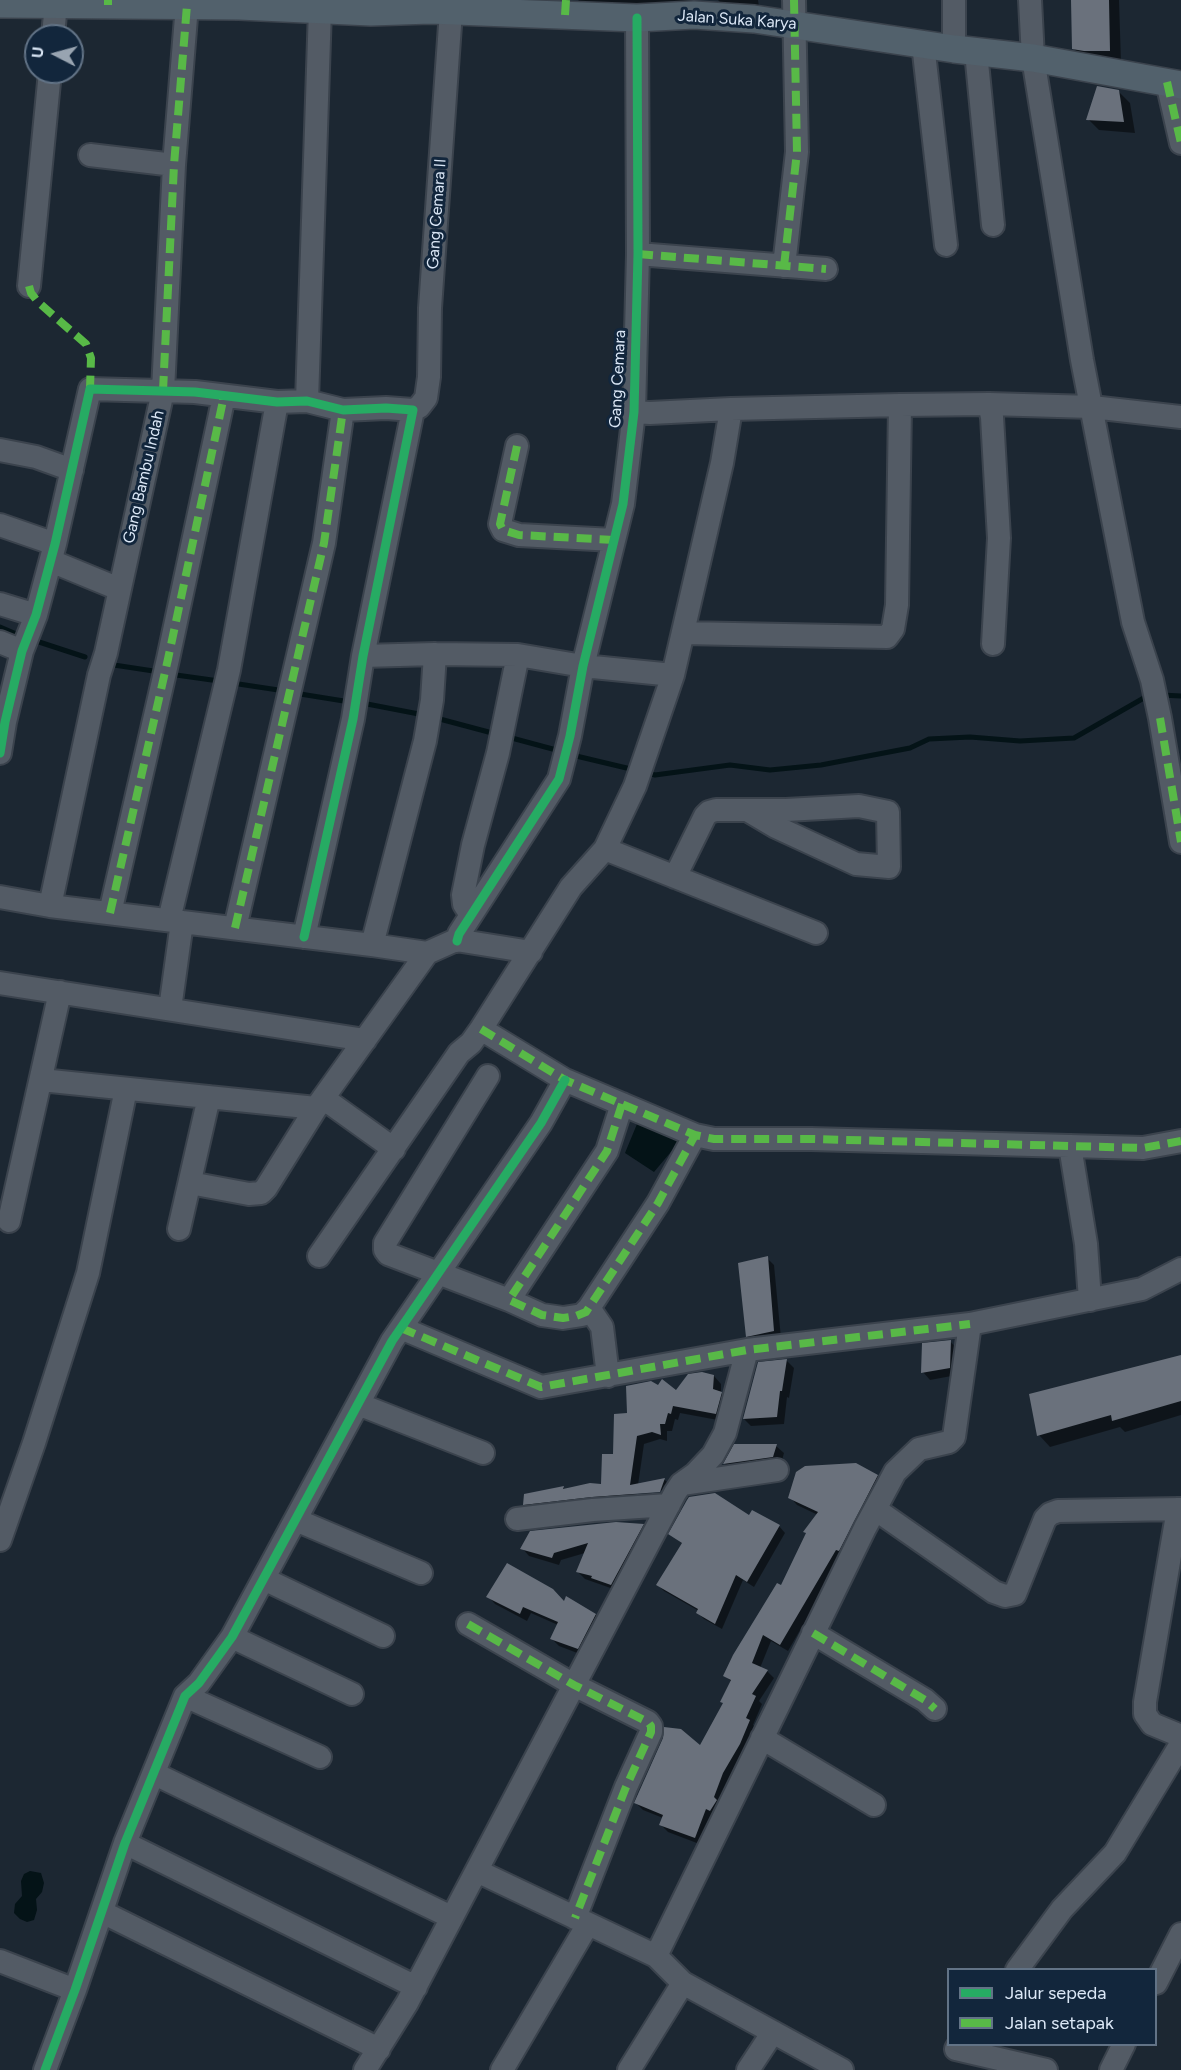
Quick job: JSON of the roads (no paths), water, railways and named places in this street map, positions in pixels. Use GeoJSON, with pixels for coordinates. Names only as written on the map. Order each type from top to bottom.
{"type":"FeatureCollection","features":[{"type":"Feature","properties":{"kind":"main road","name":"Jalan Suka Karya"},"geometry":{"type":"LineString","coordinates":[[0,4],[239,3],[320,9],[370,6],[451,11],[566,8],[638,18],[694,7],[794,12],[923,44],[1033,58],[1174,83]]}},
{"type":"Feature","properties":{"kind":"street"},"geometry":{"type":"LineString","coordinates":[[954,0],[965,51],[993,225]]}},
{"type":"Feature","properties":{"kind":"street"},"geometry":{"type":"LineString","coordinates":[[1030,0],[1033,58],[1082,360],[1133,622],[1152,680],[1160,717],[1181,842]]}},
{"type":"Feature","properties":{"kind":"street"},"geometry":{"type":"LineString","coordinates":[[55,24],[56,3]]}},
{"type":"Feature","properties":{"kind":"street","name":"Gang Bambu Indah"},"geometry":{"type":"LineString","coordinates":[[50,906],[163,391],[174,165],[187,5]]}},
{"type":"Feature","properties":{"kind":"street"},"geometry":{"type":"LineString","coordinates":[[307,401],[320,9]]}},
{"type":"Feature","properties":{"kind":"street","name":"Gang Cemara II"},"geometry":{"type":"LineString","coordinates":[[413,410],[419,407],[426,398],[429,377],[430,308],[451,11]]}},
{"type":"Feature","properties":{"kind":"street"},"geometry":{"type":"LineString","coordinates":[[784,266],[797,152],[794,12]]}},
{"type":"Feature","properties":{"kind":"street","name":"Gang Cemara"},"geometry":{"type":"LineString","coordinates":[[471,915],[560,779],[583,666],[623,504],[634,412],[638,254],[638,18]]}},
{"type":"Feature","properties":{"kind":"street"},"geometry":{"type":"LineString","coordinates":[[923,44],[946,245]]}},
{"type":"Feature","properties":{"kind":"street"},"geometry":{"type":"LineString","coordinates":[[1174,83],[1181,143]]}},
{"type":"Feature","properties":{"kind":"street"},"geometry":{"type":"LineString","coordinates":[[29,286],[49,84]]}},
{"type":"Feature","properties":{"kind":"street"},"geometry":{"type":"LineString","coordinates":[[90,155],[174,165]]}},
{"type":"Feature","properties":{"kind":"street"},"geometry":{"type":"LineString","coordinates":[[638,254],[826,269]]}},
{"type":"Feature","properties":{"kind":"street"},"geometry":{"type":"LineString","coordinates":[[0,753],[2,721],[53,553],[90,389],[195,392],[278,402],[307,401],[343,410],[386,408],[413,410],[363,656],[353,719],[304,937]]}},
{"type":"Feature","properties":{"kind":"street"},"geometry":{"type":"LineString","coordinates":[[110,913],[162,687],[224,396]]}},
{"type":"Feature","properties":{"kind":"street"},"geometry":{"type":"LineString","coordinates":[[170,1009],[176,921],[229,670],[278,402]]}},
{"type":"Feature","properties":{"kind":"street"},"geometry":{"type":"LineString","coordinates":[[989,404],[992,417],[999,538],[993,644]]}},
{"type":"Feature","properties":{"kind":"street"},"geometry":{"type":"LineString","coordinates":[[634,412],[989,404],[1092,407],[1181,417]]}},
{"type":"Feature","properties":{"kind":"street"},"geometry":{"type":"LineString","coordinates":[[683,633],[887,637],[892,629],[897,604],[900,405]]}},
{"type":"Feature","properties":{"kind":"street"},"geometry":{"type":"LineString","coordinates":[[319,1256],[459,1053],[471,1043],[481,1029],[570,887],[605,849],[635,786],[673,675],[722,463],[730,409]]}},
{"type":"Feature","properties":{"kind":"street"},"geometry":{"type":"LineString","coordinates":[[236,928],[324,543],[343,410]]}},
{"type":"Feature","properties":{"kind":"street"},"geometry":{"type":"LineString","coordinates":[[517,446],[500,524],[503,530],[519,535],[614,540]]}},
{"type":"Feature","properties":{"kind":"street"},"geometry":{"type":"LineString","coordinates":[[0,450],[36,457],[72,470]]}},
{"type":"Feature","properties":{"kind":"street"},"geometry":{"type":"LineString","coordinates":[[0,525],[119,589]]}},
{"type":"Feature","properties":{"kind":"street"},"geometry":{"type":"LineString","coordinates":[[0,604],[29,634]]}},
{"type":"Feature","properties":{"kind":"street"},"geometry":{"type":"LineString","coordinates":[[0,642],[29,634]]}},
{"type":"Feature","properties":{"kind":"street"},"geometry":{"type":"LineString","coordinates":[[372,945],[425,741],[432,700],[435,654]]}},
{"type":"Feature","properties":{"kind":"street"},"geometry":{"type":"LineString","coordinates":[[363,656],[518,655],[583,666],[673,675]]}},
{"type":"Feature","properties":{"kind":"street"},"geometry":{"type":"LineString","coordinates":[[457,940],[471,915],[464,904],[463,896],[473,845],[498,753],[518,655]]}},
{"type":"Feature","properties":{"kind":"street"},"geometry":{"type":"LineString","coordinates":[[675,877],[706,814],[716,810],[749,811],[859,806],[888,812],[889,867],[856,864],[776,827],[749,811]]}},
{"type":"Feature","properties":{"kind":"street"},"geometry":{"type":"LineString","coordinates":[[605,849],[816,933]]}},
{"type":"Feature","properties":{"kind":"street"},"geometry":{"type":"LineString","coordinates":[[0,897],[50,906],[427,953]]}},
{"type":"Feature","properties":{"kind":"street"},"geometry":{"type":"LineString","coordinates":[[190,1183],[249,1194],[261,1193],[319,1103],[427,953],[457,940],[531,952]]}},
{"type":"Feature","properties":{"kind":"street"},"geometry":{"type":"LineString","coordinates":[[0,983],[364,1040]]}},
{"type":"Feature","properties":{"kind":"street"},"geometry":{"type":"LineString","coordinates":[[9,1221],[60,992]]}},
{"type":"Feature","properties":{"kind":"street"},"geometry":{"type":"LineString","coordinates":[[481,1029],[565,1080],[695,1135],[714,1139],[811,1139],[1143,1148],[1181,1141]]}},
{"type":"Feature","properties":{"kind":"street"},"geometry":{"type":"LineString","coordinates":[[488,1076],[385,1244],[385,1250],[388,1254],[542,1315],[563,1318],[582,1315],[590,1308],[658,1203],[695,1135]]}},
{"type":"Feature","properties":{"kind":"street"},"geometry":{"type":"LineString","coordinates":[[41,1080],[209,1097],[319,1103],[394,1149]]}},
{"type":"Feature","properties":{"kind":"street"},"geometry":{"type":"LineString","coordinates":[[45,2070],[125,1843],[185,1696],[199,1683],[232,1637],[392,1341],[541,1123],[565,1080]]}},
{"type":"Feature","properties":{"kind":"street"},"geometry":{"type":"LineString","coordinates":[[0,1540],[34,1443],[88,1273],[126,1089]]}},
{"type":"Feature","properties":{"kind":"street"},"geometry":{"type":"LineString","coordinates":[[179,1229],[209,1097]]}},
{"type":"Feature","properties":{"kind":"street"},"geometry":{"type":"LineString","coordinates":[[509,1300],[607,1150],[622,1104]]}},
{"type":"Feature","properties":{"kind":"street"},"geometry":{"type":"LineString","coordinates":[[1070,1146],[1086,1244],[1090,1300]]}},
{"type":"Feature","properties":{"kind":"street"},"geometry":{"type":"LineString","coordinates":[[401,1328],[542,1387],[747,1350],[970,1324],[1142,1289],[1181,1269]]}},
{"type":"Feature","properties":{"kind":"street"},"geometry":{"type":"LineString","coordinates":[[590,1308],[602,1327],[608,1376]]}},
{"type":"Feature","properties":{"kind":"street"},"geometry":{"type":"LineString","coordinates":[[656,1956],[813,1633],[896,1472],[910,1455],[919,1449],[948,1442],[954,1437],[970,1324]]}},
{"type":"Feature","properties":{"kind":"street"},"geometry":{"type":"LineString","coordinates":[[365,2070],[416,1987],[669,1505],[681,1484],[714,1455],[725,1433],[747,1350]]}},
{"type":"Feature","properties":{"kind":"street"},"geometry":{"type":"LineString","coordinates":[[358,1404],[483,1453]]}},
{"type":"Feature","properties":{"kind":"street"},"geometry":{"type":"LineString","coordinates":[[681,1484],[777,1470]]}},
{"type":"Feature","properties":{"kind":"street"},"geometry":{"type":"LineString","coordinates":[[517,1519],[593,1510],[669,1505]]}},
{"type":"Feature","properties":{"kind":"street"},"geometry":{"type":"LineString","coordinates":[[875,1509],[994,1592],[1005,1596],[1015,1594],[1045,1519],[1050,1514],[1058,1511],[1180,1509],[1145,1702],[1145,1714],[1152,1724],[1181,1736]]}},
{"type":"Feature","properties":{"kind":"street"},"geometry":{"type":"LineString","coordinates":[[296,1520],[421,1573]]}},
{"type":"Feature","properties":{"kind":"street"},"geometry":{"type":"LineString","coordinates":[[264,1579],[383,1636]]}},
{"type":"Feature","properties":{"kind":"street"},"geometry":{"type":"LineString","coordinates":[[468,1624],[574,1685],[648,1722],[651,1728],[626,1787],[582,1921],[502,2070]]}},
{"type":"Feature","properties":{"kind":"street"},"geometry":{"type":"LineString","coordinates":[[813,1633],[926,1700],[935,1709]]}},
{"type":"Feature","properties":{"kind":"street"},"geometry":{"type":"LineString","coordinates":[[232,1637],[352,1694]]}},
{"type":"Feature","properties":{"kind":"street"},"geometry":{"type":"LineString","coordinates":[[185,1696],[320,1757]]}},
{"type":"Feature","properties":{"kind":"street"},"geometry":{"type":"LineString","coordinates":[[762,1738],[874,1805]]}},
{"type":"Feature","properties":{"kind":"street"},"geometry":{"type":"LineString","coordinates":[[1018,1968],[1062,1910],[1115,1853],[1181,1744]]}},
{"type":"Feature","properties":{"kind":"street"},"geometry":{"type":"LineString","coordinates":[[155,1774],[451,1917]]}},
{"type":"Feature","properties":{"kind":"street"},"geometry":{"type":"LineString","coordinates":[[125,1843],[416,1987]]}},
{"type":"Feature","properties":{"kind":"street"},"geometry":{"type":"LineString","coordinates":[[477,1871],[656,1956],[683,1983],[842,2070]]}},
{"type":"Feature","properties":{"kind":"street"},"geometry":{"type":"LineString","coordinates":[[102,1912],[379,2049]]}},
{"type":"Feature","properties":{"kind":"street"},"geometry":{"type":"LineString","coordinates":[[1157,1979],[1181,1934]]}},
{"type":"Feature","properties":{"kind":"street"},"geometry":{"type":"LineString","coordinates":[[0,1960],[75,1990]]}},
{"type":"Feature","properties":{"kind":"street"},"geometry":{"type":"LineString","coordinates":[[629,2070],[683,1983]]}},
{"type":"Feature","properties":{"kind":"street"},"geometry":{"type":"LineString","coordinates":[[748,2070],[772,2032]]}},
{"type":"Feature","properties":{"kind":"street"},"geometry":{"type":"LineString","coordinates":[[958,2046],[956,2049],[989,2065],[1046,2070]]}},
{"type":"Feature","properties":{"kind":"street"},"geometry":{"type":"LineString","coordinates":[[1111,2070],[1123,2046]]}},
{"type":"Feature","properties":{"kind":"waterway"},"geometry":{"type":"LineString","coordinates":[[0,627],[21,636]]}},
{"type":"Feature","properties":{"kind":"waterway"},"geometry":{"type":"LineString","coordinates":[[33,640],[85,657]]}},
{"type":"Feature","properties":{"kind":"waterway"},"geometry":{"type":"LineString","coordinates":[[114,665],[160,672]]}},
{"type":"Feature","properties":{"kind":"waterway"},"geometry":{"type":"LineString","coordinates":[[169,674],[219,681]]}},
{"type":"Feature","properties":{"kind":"waterway"},"geometry":{"type":"LineString","coordinates":[[232,683],[285,691]]}},
{"type":"Feature","properties":{"kind":"waterway"},"geometry":{"type":"LineString","coordinates":[[294,693],[350,702]]}},
{"type":"Feature","properties":{"kind":"waterway"},"geometry":{"type":"LineString","coordinates":[[644,772],[655,775],[730,765],[770,770],[821,765],[910,748],[929,739],[970,737],[1020,741],[1074,738],[1149,695]]}},
{"type":"Feature","properties":{"kind":"waterway"},"geometry":{"type":"LineString","coordinates":[[1161,695],[1181,696]]}},
{"type":"Feature","properties":{"kind":"waterway"},"geometry":{"type":"LineString","coordinates":[[362,703],[424,715]]}},
{"type":"Feature","properties":{"kind":"waterway"},"geometry":{"type":"LineString","coordinates":[[436,718],[496,734]]}},
{"type":"Feature","properties":{"kind":"waterway"},"geometry":{"type":"LineString","coordinates":[[508,737],[560,751]]}},
{"type":"Feature","properties":{"kind":"waterway"},"geometry":{"type":"LineString","coordinates":[[572,755],[635,770]]}}]}
